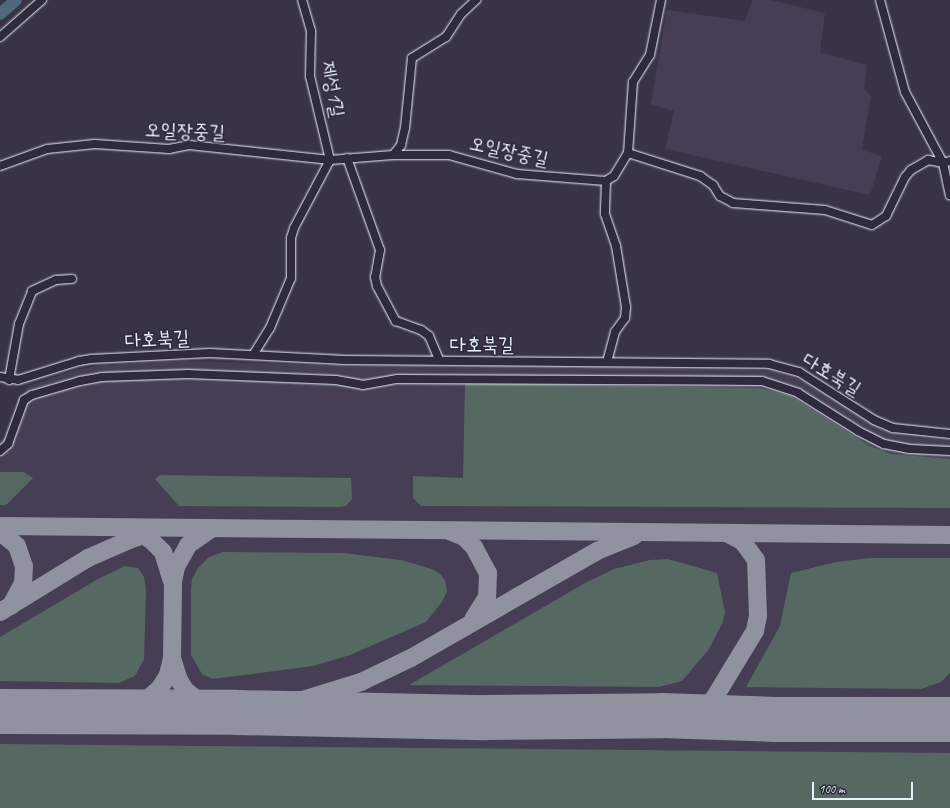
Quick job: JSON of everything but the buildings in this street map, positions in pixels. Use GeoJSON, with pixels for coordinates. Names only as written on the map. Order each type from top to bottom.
{"type":"FeatureCollection","features":[{"type":"Feature","properties":{"kind":"street"},"geometry":{"type":"LineString","coordinates":[[0,37],[42,0]]}},
{"type":"Feature","properties":{"kind":"street","name":"제성1길"},"geometry":{"type":"LineString","coordinates":[[302,0],[311,31],[310,76],[330,160]]}},
{"type":"Feature","properties":{"kind":"street"},"geometry":{"type":"LineString","coordinates":[[393,155],[401,145],[405,128],[412,58],[446,37],[461,14],[476,0]]}},
{"type":"Feature","properties":{"kind":"street"},"geometry":{"type":"LineString","coordinates":[[607,361],[615,332],[625,318],[626,307],[616,246],[605,214],[606,181],[614,176],[628,153],[633,82],[650,55],[661,0]]}},
{"type":"Feature","properties":{"kind":"street"},"geometry":{"type":"LineString","coordinates":[[880,0],[905,92],[946,162],[950,195]]}},
{"type":"Feature","properties":{"kind":"street","name":"오일장중길"},"geometry":{"type":"LineString","coordinates":[[0,166],[41,150],[95,144],[169,149],[189,145],[330,160],[393,155],[449,155],[517,174],[606,181]]}},
{"type":"Feature","properties":{"kind":"street"},"geometry":{"type":"LineString","coordinates":[[628,153],[700,176],[713,185],[720,196],[734,204],[825,210],[872,225],[886,216],[905,177],[911,170],[928,160],[946,162]]}},
{"type":"Feature","properties":{"kind":"street"},"geometry":{"type":"LineString","coordinates":[[347,158],[380,250],[375,277],[377,286],[396,321],[421,330],[429,336],[439,360]]}},
{"type":"Feature","properties":{"kind":"street"},"geometry":{"type":"LineString","coordinates":[[253,355],[270,328],[291,278],[291,238],[294,228],[330,160]]}},
{"type":"Feature","properties":{"kind":"street"},"geometry":{"type":"LineString","coordinates":[[9,380],[19,324],[32,291],[56,280],[72,279]]}},
{"type":"Feature","properties":{"kind":"street","name":"다호북길"},"geometry":{"type":"LineString","coordinates":[[0,377],[9,380],[28,378],[79,361],[91,359],[210,353],[439,360],[769,364],[799,372],[874,420],[893,428],[950,434]]}},
{"type":"Feature","properties":{"kind":"street"},"geometry":{"type":"LineString","coordinates":[[0,451],[8,444],[24,400],[32,395],[80,380],[102,377],[188,374],[336,380],[363,385],[397,378],[756,380],[792,390],[858,431],[884,444],[910,450],[950,451]]}},
{"type":"Feature","properties":{"kind":"shaded area"},"geometry":{"type":"Polygon","coordinates":[[[752,0],[771,0],[825,13],[820,52],[867,65],[864,88],[871,96],[862,150],[882,156],[870,195],[665,149],[674,111],[651,104],[667,10],[745,21],[752,0]]]}},
{"type":"Feature","properties":{"kind":"shaded area"},"geometry":{"type":"Polygon","coordinates":[[[182,361],[358,366],[517,365],[775,371],[803,381],[881,429],[907,437],[950,440],[950,808],[0,808],[0,441],[7,435],[27,387],[76,370],[103,365],[182,361]]]}},
{"type":"Feature","properties":{"kind":"green space"},"geometry":{"type":"Polygon","coordinates":[[[465,383],[760,388],[791,396],[870,446],[892,454],[950,459],[950,508],[421,506],[413,498],[413,476],[463,478],[465,383]]]}},
{"type":"Feature","properties":{"kind":"green space"},"geometry":{"type":"Polygon","coordinates":[[[0,472],[24,472],[33,478],[6,505],[0,505],[0,472]]]}},
{"type":"Feature","properties":{"kind":"green space"},"geometry":{"type":"Polygon","coordinates":[[[160,475],[351,478],[352,499],[346,506],[339,507],[179,506],[155,479],[160,475]]]}},
{"type":"Feature","properties":{"kind":"green space"},"geometry":{"type":"Polygon","coordinates":[[[223,552],[343,553],[401,560],[432,569],[440,574],[445,580],[447,591],[442,602],[426,622],[350,655],[313,666],[213,679],[202,674],[191,655],[191,589],[192,579],[198,568],[209,557],[223,552]]]}},
{"type":"Feature","properties":{"kind":"green space"},"geometry":{"type":"Polygon","coordinates":[[[870,558],[950,558],[950,673],[941,682],[921,689],[746,687],[780,626],[791,573],[836,562],[870,558]]]}},
{"type":"Feature","properties":{"kind":"green space"},"geometry":{"type":"Polygon","coordinates":[[[668,559],[717,573],[725,612],[723,622],[709,649],[682,681],[659,687],[409,685],[585,583],[614,569],[650,560],[668,559]]]}},
{"type":"Feature","properties":{"kind":"green space"},"geometry":{"type":"Polygon","coordinates":[[[125,566],[138,568],[144,577],[146,589],[144,659],[135,676],[119,683],[0,681],[0,637],[98,579],[125,566]]]}},
{"type":"Feature","properties":{"kind":"green space"},"geometry":{"type":"Polygon","coordinates":[[[0,744],[950,753],[950,808],[0,808],[0,744]]]}},
{"type":"Feature","properties":{"kind":"waterway"},"geometry":{"type":"LineString","coordinates":[[0,14],[16,0]]}},
{"type":"Feature","properties":{"kind":"taxiway"},"geometry":{"type":"LineString","coordinates":[[0,526],[950,535]]}},
{"type":"Feature","properties":{"kind":"taxiway"},"geometry":{"type":"LineString","coordinates":[[119,710],[144,702],[160,688],[168,675],[172,657],[173,582],[176,567],[188,545],[212,528]]}},
{"type":"Feature","properties":{"kind":"taxiway"},"geometry":{"type":"LineString","coordinates":[[137,531],[151,540],[163,552],[172,581]]}},
{"type":"Feature","properties":{"kind":"taxiway"},"geometry":{"type":"LineString","coordinates":[[449,531],[464,537],[474,547],[488,573],[487,597],[473,619]]}},
{"type":"Feature","properties":{"kind":"taxiway"},"geometry":{"type":"LineString","coordinates":[[0,532],[17,546],[24,566],[23,583],[11,606]]}},
{"type":"Feature","properties":{"kind":"taxiway"},"geometry":{"type":"LineString","coordinates":[[0,612],[88,558],[134,538],[151,533]]}},
{"type":"Feature","properties":{"kind":"taxiway"},"geometry":{"type":"LineString","coordinates":[[662,715],[696,711],[713,700],[755,631],[758,616],[756,560],[742,541],[728,534]]}},
{"type":"Feature","properties":{"kind":"taxiway"},"geometry":{"type":"LineString","coordinates":[[211,712],[302,700],[361,682],[411,658],[597,551],[634,536]]}},
{"type":"Feature","properties":{"kind":"taxiway"},"geometry":{"type":"LineString","coordinates":[[172,658],[178,678],[185,690],[206,707],[224,711]]}},
{"type":"Feature","properties":{"kind":"taxiway"},"geometry":{"type":"LineString","coordinates":[[920,719],[950,715]]}},
{"type":"Feature","properties":{"kind":"runway"},"geometry":{"type":"LineString","coordinates":[[0,711],[236,712],[484,717],[662,715],[775,719],[950,719]]}}]}
